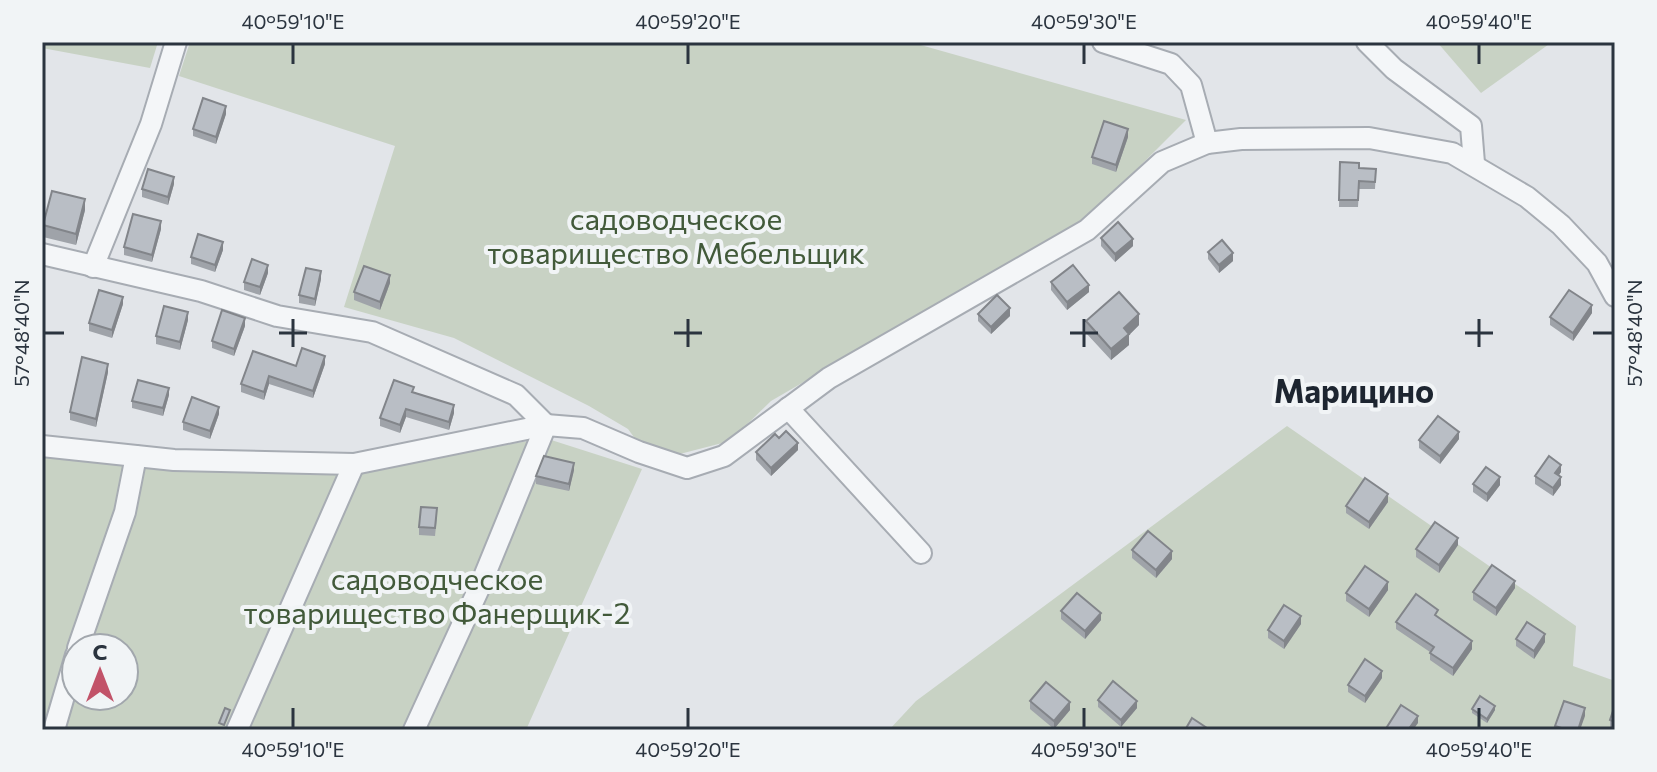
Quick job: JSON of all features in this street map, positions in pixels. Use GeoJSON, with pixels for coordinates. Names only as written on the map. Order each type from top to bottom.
{"type":"FeatureCollection","features":[{"type":"Feature","properties":{"kind":"street"},"geometry":{"type":"LineString","coordinates":[[93,267],[151,124],[176,42]]}},
{"type":"Feature","properties":{"kind":"street"},"geometry":{"type":"LineString","coordinates":[[1103,42],[1171,64],[1191,85],[1207,143]]}},
{"type":"Feature","properties":{"kind":"street"},"geometry":{"type":"LineString","coordinates":[[1367,42],[1394,69],[1471,126],[1474,163]]}},
{"type":"Feature","properties":{"kind":"street"},"geometry":{"type":"LineString","coordinates":[[42,446],[174,460],[354,464],[546,425],[583,428],[687,468],[724,456],[829,378],[1087,230],[1162,162],[1207,143],[1241,139],[1369,138],[1452,153],[1474,163],[1527,197],[1561,225],[1597,263],[1615,296]]}},
{"type":"Feature","properties":{"kind":"street"},"geometry":{"type":"LineString","coordinates":[[42,254],[201,291],[277,316],[372,332],[516,395],[546,425]]}},
{"type":"Feature","properties":{"kind":"street"},"geometry":{"type":"LineString","coordinates":[[788,408],[921,553]]}},
{"type":"Feature","properties":{"kind":"street"},"geometry":{"type":"LineString","coordinates":[[414,730],[481,584],[546,425]]}},
{"type":"Feature","properties":{"kind":"street"},"geometry":{"type":"LineString","coordinates":[[84,632],[125,512],[136,456]]}},
{"type":"Feature","properties":{"kind":"street"},"geometry":{"type":"LineString","coordinates":[[237,730],[354,464]]}},
{"type":"Feature","properties":{"kind":"street"},"geometry":{"type":"LineString","coordinates":[[54,730],[60,710]]}},
{"type":"Feature","properties":{"kind":"green space"},"geometry":{"type":"Polygon","coordinates":[[[42,42],[158,42],[150,68],[42,48],[42,42]]]}},
{"type":"Feature","properties":{"kind":"green space","name":"садоводческое товарищество Мебельщик"},"geometry":{"type":"Polygon","coordinates":[[[190,42],[910,42],[1186,120],[1091,215],[771,401],[730,441],[672,456],[639,444],[628,429],[589,406],[454,338],[344,307],[395,146],[179,76],[190,42]]]}},
{"type":"Feature","properties":{"kind":"green space"},"geometry":{"type":"Polygon","coordinates":[[[1437,42],[1552,42],[1481,93],[1437,42]]]}},
{"type":"Feature","properties":{"kind":"green space"},"geometry":{"type":"Polygon","coordinates":[[[1287,426],[1576,626],[1573,666],[1615,681],[1615,730],[889,730],[916,701],[1287,426]]]}},
{"type":"Feature","properties":{"kind":"green space","name":"садоводческое товарищество Фанерщик-2"},"geometry":{"type":"Polygon","coordinates":[[[545,438],[642,469],[526,730],[42,730],[42,454],[371,469],[545,438]]]}},
{"type":"Feature","properties":{"kind":"building"},"geometry":{"type":"Polygon","coordinates":[[[203,98],[226,106],[216,137],[193,129],[203,98]]]}},
{"type":"Feature","properties":{"kind":"building"},"geometry":{"type":"Polygon","coordinates":[[[1104,121],[1128,129],[1116,165],[1092,157],[1104,121]]]}},
{"type":"Feature","properties":{"kind":"building"},"geometry":{"type":"Polygon","coordinates":[[[1340,162],[1359,163],[1359,168],[1376,169],[1375,182],[1359,181],[1358,200],[1339,200],[1340,162]]]}},
{"type":"Feature","properties":{"kind":"building"},"geometry":{"type":"Polygon","coordinates":[[[148,169],[174,177],[168,197],[142,189],[148,169]]]}},
{"type":"Feature","properties":{"kind":"building"},"geometry":{"type":"Polygon","coordinates":[[[52,191],[85,199],[76,234],[43,225],[52,191]]]}},
{"type":"Feature","properties":{"kind":"building"},"geometry":{"type":"Polygon","coordinates":[[[133,214],[161,221],[152,255],[124,247],[133,214]]]}},
{"type":"Feature","properties":{"kind":"building"},"geometry":{"type":"Polygon","coordinates":[[[1118,222],[1133,239],[1115,254],[1101,238],[1118,222]]]}},
{"type":"Feature","properties":{"kind":"building"},"geometry":{"type":"Polygon","coordinates":[[[198,234],[223,242],[215,265],[191,257],[198,234]]]}},
{"type":"Feature","properties":{"kind":"building"},"geometry":{"type":"Polygon","coordinates":[[[1222,240],[1233,253],[1219,265],[1208,252],[1222,240]]]}},
{"type":"Feature","properties":{"kind":"building"},"geometry":{"type":"Polygon","coordinates":[[[252,259],[268,265],[260,287],[244,282],[252,259]]]}},
{"type":"Feature","properties":{"kind":"building"},"geometry":{"type":"Polygon","coordinates":[[[1073,265],[1089,285],[1067,302],[1051,282],[1073,265]]]}},
{"type":"Feature","properties":{"kind":"building"},"geometry":{"type":"Polygon","coordinates":[[[364,266],[390,275],[380,302],[354,292],[364,266]]]}},
{"type":"Feature","properties":{"kind":"building"},"geometry":{"type":"Polygon","coordinates":[[[306,268],[321,271],[315,299],[299,295],[306,268]]]}},
{"type":"Feature","properties":{"kind":"building"},"geometry":{"type":"Polygon","coordinates":[[[99,290],[123,297],[112,330],[89,323],[99,290]]]}},
{"type":"Feature","properties":{"kind":"building"},"geometry":{"type":"Polygon","coordinates":[[[1569,290],[1592,305],[1573,333],[1550,317],[1569,290]]]}},
{"type":"Feature","properties":{"kind":"building"},"geometry":{"type":"Polygon","coordinates":[[[1119,292],[1139,314],[1124,328],[1129,334],[1111,349],[1086,321],[1119,292]]]}},
{"type":"Feature","properties":{"kind":"building"},"geometry":{"type":"Polygon","coordinates":[[[997,295],[1010,308],[991,327],[978,314],[997,295]]]}},
{"type":"Feature","properties":{"kind":"building"},"geometry":{"type":"Polygon","coordinates":[[[164,306],[188,312],[180,342],[156,336],[164,306]]]}},
{"type":"Feature","properties":{"kind":"building"},"geometry":{"type":"Polygon","coordinates":[[[222,310],[245,318],[234,349],[212,341],[222,310]]]}},
{"type":"Feature","properties":{"kind":"building"},"geometry":{"type":"Polygon","coordinates":[[[302,348],[325,356],[313,391],[269,376],[264,392],[241,384],[253,351],[296,366],[302,348]]]}},
{"type":"Feature","properties":{"kind":"building"},"geometry":{"type":"Polygon","coordinates":[[[82,357],[108,364],[96,419],[70,412],[82,357]]]}},
{"type":"Feature","properties":{"kind":"building"},"geometry":{"type":"Polygon","coordinates":[[[138,380],[169,388],[163,408],[132,401],[138,380]]]}},
{"type":"Feature","properties":{"kind":"building"},"geometry":{"type":"Polygon","coordinates":[[[394,380],[414,387],[412,392],[454,405],[449,422],[406,409],[400,425],[380,418],[394,380]]]}},
{"type":"Feature","properties":{"kind":"building"},"geometry":{"type":"Polygon","coordinates":[[[192,397],[219,407],[210,431],[183,422],[192,397]]]}},
{"type":"Feature","properties":{"kind":"building"},"geometry":{"type":"Polygon","coordinates":[[[1438,416],[1459,432],[1440,456],[1419,440],[1438,416]]]}},
{"type":"Feature","properties":{"kind":"building"},"geometry":{"type":"Polygon","coordinates":[[[786,431],[798,443],[771,468],[756,452],[775,434],[779,438],[786,431]]]}},
{"type":"Feature","properties":{"kind":"building"},"geometry":{"type":"Polygon","coordinates":[[[544,456],[574,463],[569,484],[536,476],[544,456]]]}},
{"type":"Feature","properties":{"kind":"building"},"geometry":{"type":"Polygon","coordinates":[[[1549,456],[1561,465],[1555,473],[1561,477],[1553,488],[1535,476],[1549,456]]]}},
{"type":"Feature","properties":{"kind":"building"},"geometry":{"type":"Polygon","coordinates":[[[1486,467],[1500,477],[1487,494],[1473,484],[1486,467]]]}},
{"type":"Feature","properties":{"kind":"building"},"geometry":{"type":"Polygon","coordinates":[[[1365,478],[1388,494],[1369,522],[1346,506],[1365,478]]]}},
{"type":"Feature","properties":{"kind":"building"},"geometry":{"type":"Polygon","coordinates":[[[421,507],[437,508],[435,528],[419,527],[421,507]]]}},
{"type":"Feature","properties":{"kind":"building"},"geometry":{"type":"Polygon","coordinates":[[[1435,522],[1458,538],[1439,565],[1416,549],[1435,522]]]}},
{"type":"Feature","properties":{"kind":"building"},"geometry":{"type":"Polygon","coordinates":[[[1148,531],[1172,551],[1156,570],[1132,550],[1148,531]]]}},
{"type":"Feature","properties":{"kind":"building"},"geometry":{"type":"Polygon","coordinates":[[[1492,565],[1515,581],[1496,608],[1473,592],[1492,565]]]}},
{"type":"Feature","properties":{"kind":"building"},"geometry":{"type":"Polygon","coordinates":[[[1365,566],[1388,582],[1369,609],[1346,593],[1365,566]]]}},
{"type":"Feature","properties":{"kind":"building"},"geometry":{"type":"Polygon","coordinates":[[[1077,593],[1101,613],[1085,631],[1061,611],[1077,593]]]}},
{"type":"Feature","properties":{"kind":"building"},"geometry":{"type":"Polygon","coordinates":[[[1416,594],[1438,610],[1435,615],[1472,641],[1453,668],[1430,653],[1434,647],[1396,622],[1416,594]]]}},
{"type":"Feature","properties":{"kind":"building"},"geometry":{"type":"Polygon","coordinates":[[[1284,605],[1301,616],[1284,641],[1268,630],[1284,605]]]}},
{"type":"Feature","properties":{"kind":"building"},"geometry":{"type":"Polygon","coordinates":[[[1527,622],[1545,634],[1534,651],[1516,639],[1527,622]]]}},
{"type":"Feature","properties":{"kind":"building"},"geometry":{"type":"Polygon","coordinates":[[[1365,659],[1382,671],[1365,696],[1348,685],[1365,659]]]}},
{"type":"Feature","properties":{"kind":"building"},"geometry":{"type":"Polygon","coordinates":[[[1113,681],[1137,701],[1121,720],[1098,700],[1113,681]]]}},
{"type":"Feature","properties":{"kind":"building"},"geometry":{"type":"Polygon","coordinates":[[[1046,682],[1070,702],[1054,721],[1030,701],[1046,682]]]}},
{"type":"Feature","properties":{"kind":"building"},"geometry":{"type":"Polygon","coordinates":[[[1480,696],[1495,706],[1487,719],[1472,709],[1480,696]]]}},
{"type":"Feature","properties":{"kind":"building"},"geometry":{"type":"Polygon","coordinates":[[[1564,701],[1585,708],[1578,730],[1555,726],[1564,701]]]}},
{"type":"Feature","properties":{"kind":"building"},"geometry":{"type":"Polygon","coordinates":[[[1401,705],[1418,716],[1408,730],[1385,730],[1401,705]]]}},
{"type":"Feature","properties":{"kind":"building"},"geometry":{"type":"Polygon","coordinates":[[[1615,705],[1615,722],[1610,720],[1615,705]]]}},
{"type":"Feature","properties":{"kind":"building"},"geometry":{"type":"Polygon","coordinates":[[[225,708],[230,710],[224,725],[219,723],[225,708]]]}},
{"type":"Feature","properties":{"kind":"building"},"geometry":{"type":"Polygon","coordinates":[[[1192,718],[1210,730],[1185,730],[1192,718]]]}},
{"type":"Feature","properties":{"kind":"district","name":"Марицино"},"geometry":{"type":"Point","coordinates":[1354,390]}}]}
